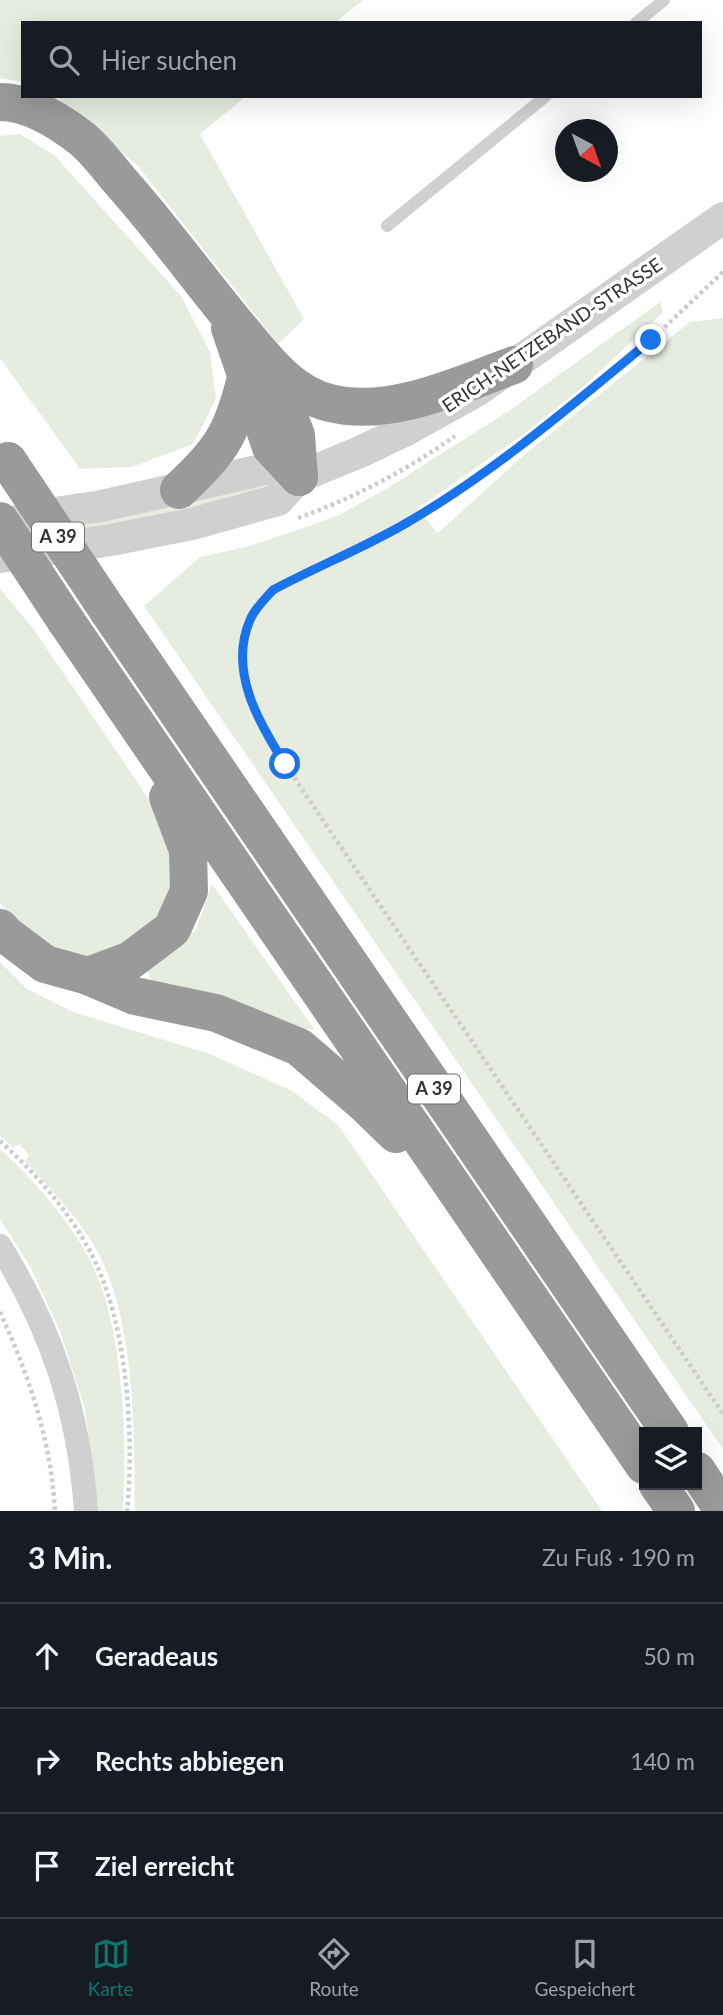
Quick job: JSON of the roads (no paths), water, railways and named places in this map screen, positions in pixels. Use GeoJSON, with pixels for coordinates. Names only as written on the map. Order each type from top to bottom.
{"type":"FeatureCollection","features":[{"type":"Feature","properties":{"kind":"highway"},"geometry":{"type":"LineString","coordinates":[[0,102],[45,113],[83,139],[141,204],[224,310],[257,370],[271,447],[299,477]]}},
{"type":"Feature","properties":{"kind":"highway"},"geometry":{"type":"LineString","coordinates":[[257,370],[328,403],[362,407],[420,399],[514,365]]}},
{"type":"Feature","properties":{"kind":"highway"},"geometry":{"type":"LineString","coordinates":[[179,490],[220,446],[257,370]]}},
{"type":"Feature","properties":{"kind":"highway","name":"A 39"},"geometry":{"type":"LineString","coordinates":[[4,455],[108,612],[667,1427]]}},
{"type":"Feature","properties":{"kind":"highway","name":"A 39"},"geometry":{"type":"LineString","coordinates":[[0,521],[146,740],[639,1458]]}},
{"type":"Feature","properties":{"kind":"highway"},"geometry":{"type":"LineString","coordinates":[[88,976],[131,960],[172,929],[189,891],[188,850],[146,740]]}},
{"type":"Feature","properties":{"kind":"highway"},"geometry":{"type":"LineString","coordinates":[[0,928],[45,964],[88,976],[135,996],[216,1013],[299,1047],[365,1104],[455,1191]]}},
{"type":"Feature","properties":{"kind":"highway"},"geometry":{"type":"LineString","coordinates":[[702,1478],[723,1510]]}},
{"type":"Feature","properties":{"kind":"highway"},"geometry":{"type":"LineString","coordinates":[[661,1490],[676,1511]]}},
{"type":"Feature","properties":{"kind":"street","name":"ERICH-NETZEBAND-STRASSE"},"geometry":{"type":"LineString","coordinates":[[299,477],[408,429],[478,390],[723,218]]}},
{"type":"Feature","properties":{"kind":"street"},"geometry":{"type":"LineString","coordinates":[[0,521],[101,506],[266,469],[299,477],[278,500],[204,521],[111,540],[0,557]]}},
{"type":"Feature","properties":{"kind":"street"},"geometry":{"type":"LineString","coordinates":[[0,1246],[19,1276],[52,1346],[73,1417],[86,1511]]}},
{"type":"Feature","properties":{"kind":"lane"},"geometry":{"type":"LineString","coordinates":[[638,21],[664,0]]}},
{"type":"Feature","properties":{"kind":"lane"},"geometry":{"type":"LineString","coordinates":[[387,226],[544,98]]}}]}
